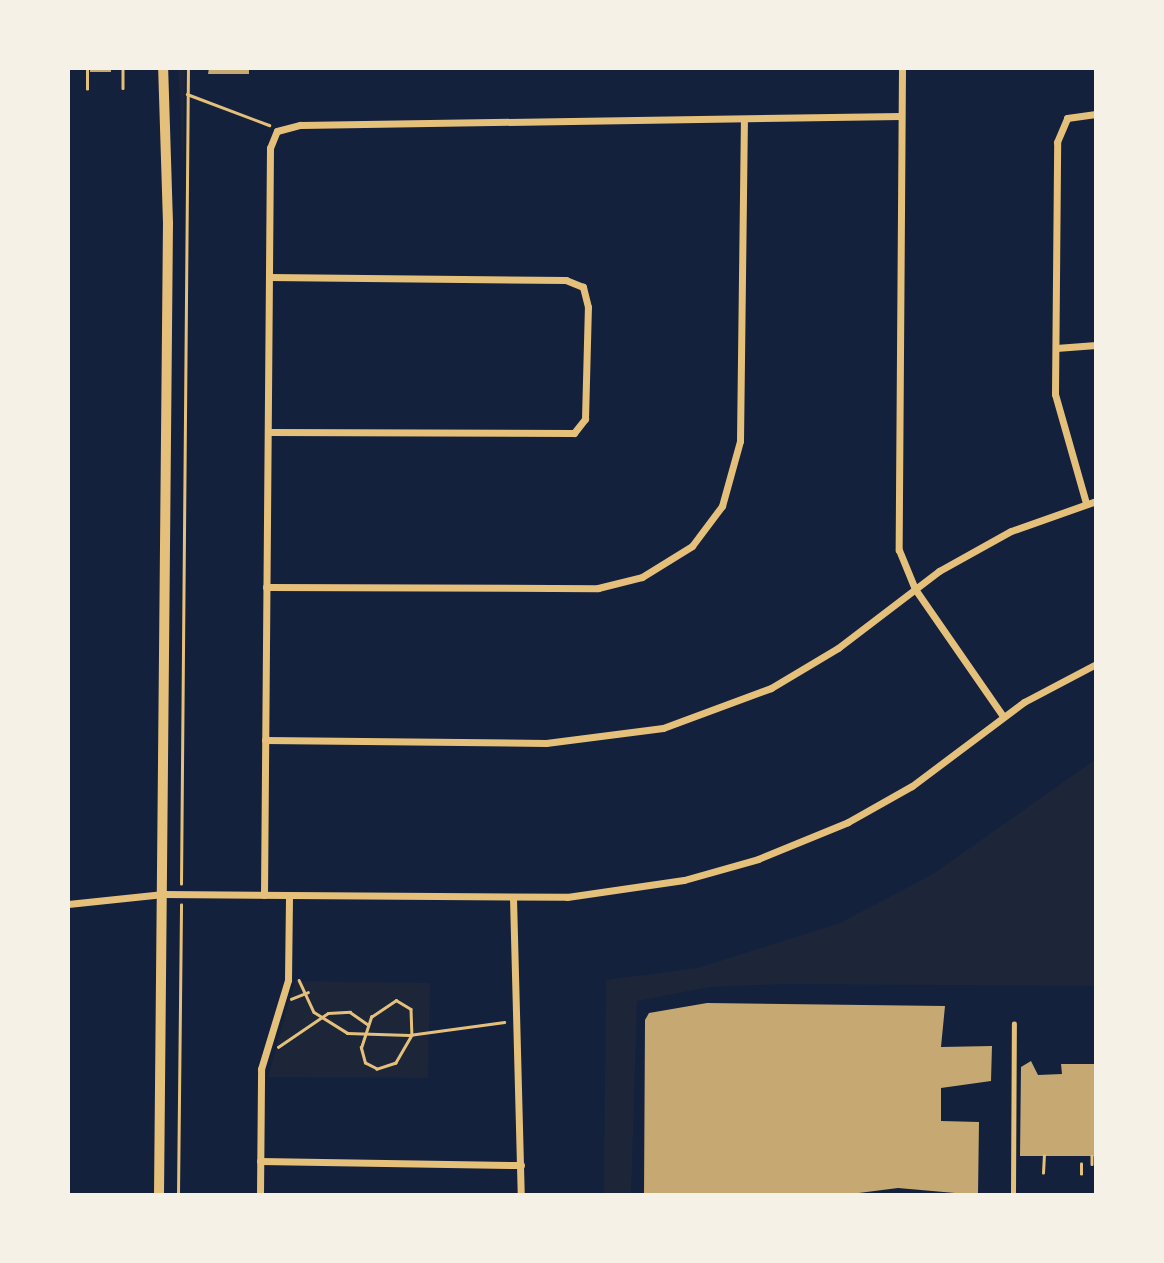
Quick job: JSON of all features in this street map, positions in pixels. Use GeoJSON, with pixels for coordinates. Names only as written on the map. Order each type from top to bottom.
{"type":"FeatureCollection","features":[{"type":"Feature","properties":{"kind":"street"},"geometry":{"type":"LineString","coordinates":[[159,1195],[169,223],[163,68]]}},
{"type":"Feature","properties":{"kind":"street"},"geometry":{"type":"LineString","coordinates":[[902,68],[898,536],[915,589],[1003,716]]}},
{"type":"Feature","properties":{"kind":"street"},"geometry":{"type":"LineString","coordinates":[[1086,503],[1058,409],[1058,134],[1067,118],[1096,114]]}},
{"type":"Feature","properties":{"kind":"street"},"geometry":{"type":"LineString","coordinates":[[264,895],[271,142],[282,127],[901,116]]}},
{"type":"Feature","properties":{"kind":"street"},"geometry":{"type":"LineString","coordinates":[[266,587],[598,588],[642,577],[692,546],[722,506],[740,442],[744,118]]}},
{"type":"Feature","properties":{"kind":"street"},"geometry":{"type":"LineString","coordinates":[[268,432],[574,433],[585,419],[588,307],[583,287],[566,280],[269,277]]}},
{"type":"Feature","properties":{"kind":"street"},"geometry":{"type":"LineString","coordinates":[[1056,348],[1096,345]]}},
{"type":"Feature","properties":{"kind":"street"},"geometry":{"type":"LineString","coordinates":[[264,740],[546,743],[663,728],[791,678],[915,589],[1011,531],[1096,501]]}},
{"type":"Feature","properties":{"kind":"street"},"geometry":{"type":"LineString","coordinates":[[68,904],[163,894],[513,898],[656,886],[783,850],[892,798],[1003,716],[1096,664]]}},
{"type":"Feature","properties":{"kind":"street"},"geometry":{"type":"LineString","coordinates":[[260,1195],[261,1069],[287,985],[289,895]]}},
{"type":"Feature","properties":{"kind":"street"},"geometry":{"type":"LineString","coordinates":[[513,898],[511,1021],[522,1079],[521,1195]]}},
{"type":"Feature","properties":{"kind":"street"},"geometry":{"type":"LineString","coordinates":[[260,1161],[521,1164]]}},
{"type":"Feature","properties":{"kind":"lane"},"geometry":{"type":"LineString","coordinates":[[1013,1195],[1014,1024]]}},
{"type":"Feature","properties":{"kind":"path"},"geometry":{"type":"LineString","coordinates":[[87,89],[88,68]]}},
{"type":"Feature","properties":{"kind":"path"},"geometry":{"type":"LineString","coordinates":[[123,68],[123,88]]}},
{"type":"Feature","properties":{"kind":"path"},"geometry":{"type":"LineString","coordinates":[[181,883],[188,68]]}},
{"type":"Feature","properties":{"kind":"path"},"geometry":{"type":"LineString","coordinates":[[187,94],[269,125]]}},
{"type":"Feature","properties":{"kind":"path"},"geometry":{"type":"LineString","coordinates":[[178,1195],[181,911]]}},
{"type":"Feature","properties":{"kind":"path"},"geometry":{"type":"LineString","coordinates":[[291,999],[306,994],[320,1017],[366,1034],[395,1037],[504,1022]]}},
{"type":"Feature","properties":{"kind":"path"},"geometry":{"type":"LineString","coordinates":[[400,1000],[411,1009],[412,1035],[396,1063],[382,1069],[361,1056],[368,1024],[379,1010],[400,1000]]}},
{"type":"Feature","properties":{"kind":"path"},"geometry":{"type":"LineString","coordinates":[[276,1046],[289,1044],[320,1017],[346,1011],[368,1024]]}},
{"type":"Feature","properties":{"kind":"path"},"geometry":{"type":"LineString","coordinates":[[1043,1174],[1044,1156]]}},
{"type":"Feature","properties":{"kind":"path"},"geometry":{"type":"LineString","coordinates":[[1092,1156],[1092,1164]]}},
{"type":"Feature","properties":{"kind":"path"},"geometry":{"type":"LineString","coordinates":[[1081,1164],[1081,1174]]}},
{"type":"Feature","properties":{"kind":"shaded area"},"geometry":{"type":"Polygon","coordinates":[[[178,68],[185,68],[183,178],[180,97],[178,68]]]}},
{"type":"Feature","properties":{"kind":"shaded area"},"geometry":{"type":"Polygon","coordinates":[[[1096,759],[1096,986],[785,984],[710,987],[637,1001],[631,1195],[604,1195],[606,980],[698,968],[840,923],[933,874],[1096,759]]]}},
{"type":"Feature","properties":{"kind":"shaded area"},"geometry":{"type":"Polygon","coordinates":[[[295,981],[430,983],[428,1078],[268,1077],[295,981]]]}},
{"type":"Feature","properties":{"kind":"building"},"geometry":{"type":"Polygon","coordinates":[[[90,68],[111,68],[111,72],[90,72],[90,68]]]}},
{"type":"Feature","properties":{"kind":"building"},"geometry":{"type":"Polygon","coordinates":[[[209,68],[249,68],[249,74],[208,74],[209,68]]]}},
{"type":"Feature","properties":{"kind":"building"},"geometry":{"type":"Polygon","coordinates":[[[707,1003],[945,1006],[941,1047],[992,1046],[991,1081],[941,1088],[941,1121],[979,1122],[978,1195],[898,1188],[843,1195],[644,1195],[645,1020],[649,1013],[707,1003]]]}},
{"type":"Feature","properties":{"kind":"building"},"geometry":{"type":"Polygon","coordinates":[[[1031,1061],[1038,1075],[1062,1074],[1061,1064],[1096,1064],[1096,1156],[1020,1156],[1021,1067],[1031,1061]]]}}]}
